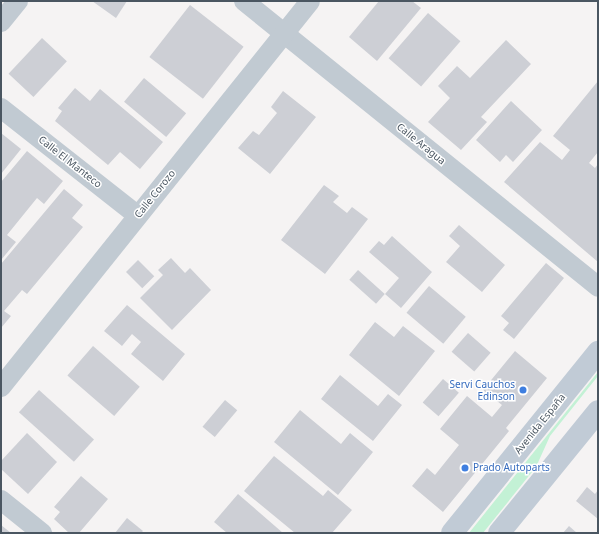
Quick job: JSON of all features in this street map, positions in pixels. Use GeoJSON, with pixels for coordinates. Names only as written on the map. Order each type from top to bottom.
{"type":"FeatureCollection","features":[{"type":"Feature","properties":{"kind":"main road","name":"Avenida España"},"geometry":{"type":"LineString","coordinates":[[452,533],[598,352]]}},
{"type":"Feature","properties":{"kind":"main road"},"geometry":{"type":"LineString","coordinates":[[500,533],[598,411]]}},
{"type":"Feature","properties":{"kind":"street"},"geometry":{"type":"LineString","coordinates":[[1,22],[18,1]]}},
{"type":"Feature","properties":{"kind":"street","name":"Calle Aragua"},"geometry":{"type":"LineString","coordinates":[[244,1],[598,287]]}},
{"type":"Feature","properties":{"kind":"street","name":"Calle Corozo"},"geometry":{"type":"LineString","coordinates":[[1,387],[310,1]]}},
{"type":"Feature","properties":{"kind":"street","name":"Calle El Manteco"},"geometry":{"type":"LineString","coordinates":[[1,108],[138,216]]}},
{"type":"Feature","properties":{"kind":"street"},"geometry":{"type":"LineString","coordinates":[[1,500],[42,533]]}},
{"type":"Feature","properties":{"kind":"green space"},"geometry":{"type":"Polygon","coordinates":[[[598,372],[598,376],[550,436],[536,467],[483,533],[469,533],[598,372]]]}},
{"type":"Feature","properties":{"kind":"building"},"geometry":{"type":"Polygon","coordinates":[[[92,1],[127,1],[116,18],[92,1]]]}},
{"type":"Feature","properties":{"kind":"building"},"geometry":{"type":"Polygon","coordinates":[[[379,1],[412,1],[421,8],[377,61],[349,37],[379,1]]]}},
{"type":"Feature","properties":{"kind":"building"},"geometry":{"type":"Polygon","coordinates":[[[190,5],[244,47],[203,99],[149,57],[190,5]]]}},
{"type":"Feature","properties":{"kind":"building"},"geometry":{"type":"Polygon","coordinates":[[[428,13],[460,41],[421,86],[389,58],[428,13]]]}},
{"type":"Feature","properties":{"kind":"building"},"geometry":{"type":"Polygon","coordinates":[[[42,38],[67,61],[33,97],[9,74],[42,38]]]}},
{"type":"Feature","properties":{"kind":"building"},"geometry":{"type":"Polygon","coordinates":[[[506,40],[531,64],[481,117],[487,122],[461,150],[428,122],[450,98],[438,86],[457,66],[470,78],[506,40]]]}},
{"type":"Feature","properties":{"kind":"building"},"geometry":{"type":"Polygon","coordinates":[[[144,78],[186,113],[166,137],[124,102],[144,78]]]}},
{"type":"Feature","properties":{"kind":"building"},"geometry":{"type":"Polygon","coordinates":[[[598,81],[598,152],[589,163],[595,168],[598,164],[598,262],[504,182],[540,142],[562,160],[570,150],[553,136],[598,81]]]}},
{"type":"Feature","properties":{"kind":"building"},"geometry":{"type":"Polygon","coordinates":[[[75,88],[90,101],[100,89],[163,142],[140,169],[120,152],[108,165],[55,121],[62,111],[58,108],[75,88]]]}},
{"type":"Feature","properties":{"kind":"building"},"geometry":{"type":"Polygon","coordinates":[[[283,91],[316,117],[270,174],[238,148],[253,131],[259,135],[277,113],[271,107],[283,91]]]}},
{"type":"Feature","properties":{"kind":"building"},"geometry":{"type":"Polygon","coordinates":[[[511,101],[542,130],[513,162],[506,155],[500,162],[476,140],[511,101]]]}},
{"type":"Feature","properties":{"kind":"building"},"geometry":{"type":"Polygon","coordinates":[[[1,133],[21,149],[1,174],[1,133]]]}},
{"type":"Feature","properties":{"kind":"building"},"geometry":{"type":"Polygon","coordinates":[[[27,151],[63,181],[44,204],[37,198],[7,235],[16,242],[1,260],[1,182],[27,151]]]}},
{"type":"Feature","properties":{"kind":"building"},"geometry":{"type":"Polygon","coordinates":[[[324,185],[339,196],[333,202],[347,213],[352,207],[368,219],[325,274],[281,240],[324,185]]]}},
{"type":"Feature","properties":{"kind":"building"},"geometry":{"type":"Polygon","coordinates":[[[64,189],[83,205],[72,218],[83,227],[27,294],[22,290],[4,311],[11,316],[1,328],[1,264],[64,189]]]}},
{"type":"Feature","properties":{"kind":"building"},"geometry":{"type":"Polygon","coordinates":[[[459,225],[505,265],[482,292],[446,262],[460,246],[449,236],[459,225]]]}},
{"type":"Feature","properties":{"kind":"building"},"geometry":{"type":"Polygon","coordinates":[[[392,236],[432,272],[401,308],[385,294],[399,278],[369,252],[379,241],[384,245],[392,236]]]}},
{"type":"Feature","properties":{"kind":"building"},"geometry":{"type":"Polygon","coordinates":[[[171,258],[185,273],[190,268],[211,290],[172,330],[140,298],[163,275],[158,270],[171,258]]]}},
{"type":"Feature","properties":{"kind":"building"},"geometry":{"type":"Polygon","coordinates":[[[138,260],[154,276],[142,288],[126,272],[138,260]]]}},
{"type":"Feature","properties":{"kind":"building"},"geometry":{"type":"Polygon","coordinates":[[[546,263],[564,278],[514,339],[503,330],[509,323],[501,316],[546,263]]]}},
{"type":"Feature","properties":{"kind":"building"},"geometry":{"type":"Polygon","coordinates":[[[358,270],[385,294],[376,304],[349,280],[358,270]]]}},
{"type":"Feature","properties":{"kind":"building"},"geometry":{"type":"Polygon","coordinates":[[[429,286],[466,317],[443,344],[407,313],[429,286]]]}},
{"type":"Feature","properties":{"kind":"building"},"geometry":{"type":"Polygon","coordinates":[[[127,305],[185,354],[163,381],[131,354],[141,342],[132,334],[122,346],[104,331],[127,305]]]}},
{"type":"Feature","properties":{"kind":"building"},"geometry":{"type":"Polygon","coordinates":[[[375,322],[394,337],[403,326],[435,351],[399,396],[349,355],[375,322]]]}},
{"type":"Feature","properties":{"kind":"building"},"geometry":{"type":"Polygon","coordinates":[[[468,333],[491,353],[474,372],[452,352],[468,333]]]}},
{"type":"Feature","properties":{"kind":"building"},"geometry":{"type":"Polygon","coordinates":[[[93,346],[140,387],[114,416],[67,375],[93,346]]]}},
{"type":"Feature","properties":{"kind":"building"},"geometry":{"type":"Polygon","coordinates":[[[515,351],[547,378],[506,428],[509,431],[443,512],[412,486],[427,468],[435,475],[459,445],[440,429],[467,396],[492,417],[502,405],[483,390],[515,351]]]}},
{"type":"Feature","properties":{"kind":"building"},"geometry":{"type":"Polygon","coordinates":[[[340,375],[378,406],[388,394],[402,405],[373,441],[321,399],[340,375]]]}},
{"type":"Feature","properties":{"kind":"building"},"geometry":{"type":"Polygon","coordinates":[[[443,379],[459,393],[439,416],[423,402],[443,379]]]}},
{"type":"Feature","properties":{"kind":"building"},"geometry":{"type":"Polygon","coordinates":[[[39,390],[94,440],[74,462],[19,412],[39,390]]]}},
{"type":"Feature","properties":{"kind":"building"},"geometry":{"type":"Polygon","coordinates":[[[225,400],[237,410],[215,437],[203,427],[225,400]]]}},
{"type":"Feature","properties":{"kind":"building"},"geometry":{"type":"Polygon","coordinates":[[[300,410],[341,444],[350,433],[373,452],[338,495],[274,442],[300,410]]]}},
{"type":"Feature","properties":{"kind":"building"},"geometry":{"type":"Polygon","coordinates":[[[27,433],[57,462],[28,494],[1,469],[1,461],[27,433]]]}},
{"type":"Feature","properties":{"kind":"building"},"geometry":{"type":"Polygon","coordinates":[[[274,456],[323,496],[328,490],[352,510],[332,533],[295,533],[244,491],[274,456]]]}},
{"type":"Feature","properties":{"kind":"building"},"geometry":{"type":"Polygon","coordinates":[[[81,476],[108,499],[79,533],[69,533],[54,519],[60,512],[54,507],[81,476]]]}},
{"type":"Feature","properties":{"kind":"building"},"geometry":{"type":"Polygon","coordinates":[[[587,487],[595,494],[598,490],[598,519],[576,501],[587,487]]]}},
{"type":"Feature","properties":{"kind":"building"},"geometry":{"type":"Polygon","coordinates":[[[238,494],[283,533],[227,533],[214,522],[238,494]]]}},
{"type":"Feature","properties":{"kind":"building"},"geometry":{"type":"Polygon","coordinates":[[[127,518],[143,531],[141,533],[115,533],[127,518]]]}},
{"type":"Feature","properties":{"kind":"building"},"geometry":{"type":"Polygon","coordinates":[[[1,525],[11,533],[1,533],[1,525]]]}},
{"type":"Feature","properties":{"kind":"building"},"geometry":{"type":"Polygon","coordinates":[[[569,526],[577,533],[563,533],[569,526]]]}},
{"type":"Feature","properties":{"kind":"place","name":"Servi Cauchos Edinson"},"geometry":{"type":"Point","coordinates":[523,390]}},
{"type":"Feature","properties":{"kind":"place","name":"Prado Autoparts"},"geometry":{"type":"Point","coordinates":[465,468]}}]}
